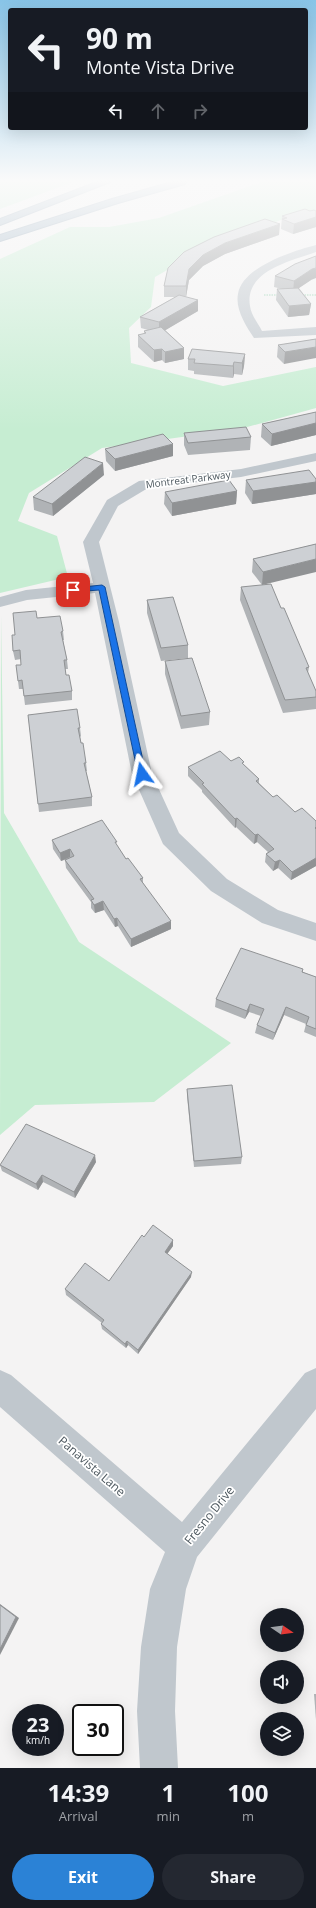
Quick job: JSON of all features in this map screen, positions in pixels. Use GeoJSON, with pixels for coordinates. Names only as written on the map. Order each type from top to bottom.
{"type":"FeatureCollection","features":[{"type":"Feature","properties":{"kind":"street"},"geometry":{"type":"LineString","coordinates":[[275,265],[266,268],[247,282],[243,290],[244,306],[258,335],[316,331]]}},
{"type":"Feature","properties":{"kind":"street","name":"Montreat Parkway"},"geometry":{"type":"LineString","coordinates":[[316,457],[241,473],[144,484],[112,503],[91,542],[142,774],[170,838],[219,885],[270,917],[316,932]]}},
{"type":"Feature","properties":{"kind":"street"},"geometry":{"type":"LineString","coordinates":[[0,602],[26,595],[102,587]]}},
{"type":"Feature","properties":{"kind":"street","name":"Fresno Drive"},"geometry":{"type":"LineString","coordinates":[[159,1768],[156,1712],[159,1647],[168,1589],[184,1546],[316,1384]]}},
{"type":"Feature","properties":{"kind":"street","name":"Panavista Lane"},"geometry":{"type":"LineString","coordinates":[[0,1386],[184,1546]]}},
{"type":"Feature","properties":{"kind":"path"},"geometry":{"type":"LineString","coordinates":[[243,295],[280,295]]}},
{"type":"Feature","properties":{"kind":"path"},"geometry":{"type":"LineString","coordinates":[[302,295],[316,295]]}},
{"type":"Feature","properties":{"kind":"green space"},"geometry":{"type":"Polygon","coordinates":[[[0,265],[177,265],[155,277],[151,307],[129,328],[131,363],[223,386],[316,367],[316,408],[240,429],[102,448],[29,493],[18,521],[57,536],[68,577],[0,593],[0,265]]]}},
{"type":"Feature","properties":{"kind":"green space"},"geometry":{"type":"Polygon","coordinates":[[[1,615],[4,813],[79,942],[231,1043],[154,1102],[35,1105],[0,1135],[1,615]]]}},
{"type":"Feature","properties":{"kind":"building"},"geometry":{"type":"Polygon","coordinates":[[[171,265],[193,265],[189,269],[186,286],[164,286],[168,268],[171,265]]]}},
{"type":"Feature","properties":{"kind":"building"},"geometry":{"type":"Polygon","coordinates":[[[294,265],[316,265],[316,268],[294,281],[275,276],[294,265]]]}},
{"type":"Feature","properties":{"kind":"building"},"geometry":{"type":"Polygon","coordinates":[[[298,288],[311,304],[289,306],[277,289],[298,288]]]}},
{"type":"Feature","properties":{"kind":"building"},"geometry":{"type":"Polygon","coordinates":[[[179,295],[198,300],[159,322],[140,317],[179,295]]]}},
{"type":"Feature","properties":{"kind":"building"},"geometry":{"type":"Polygon","coordinates":[[[161,327],[184,348],[165,352],[162,349],[154,350],[138,335],[146,333],[144,331],[161,327]]]}},
{"type":"Feature","properties":{"kind":"building"},"geometry":{"type":"Polygon","coordinates":[[[316,339],[316,347],[285,352],[278,345],[316,339]]]}},
{"type":"Feature","properties":{"kind":"building"},"geometry":{"type":"Polygon","coordinates":[[[192,349],[245,354],[242,363],[234,362],[233,366],[194,363],[195,359],[188,359],[192,349]]]}},
{"type":"Feature","properties":{"kind":"building"},"geometry":{"type":"Polygon","coordinates":[[[316,412],[316,423],[272,434],[262,424],[316,412]]]}},
{"type":"Feature","properties":{"kind":"building"},"geometry":{"type":"Polygon","coordinates":[[[246,427],[251,437],[188,443],[184,433],[246,427]]]}},
{"type":"Feature","properties":{"kind":"building"},"geometry":{"type":"Polygon","coordinates":[[[163,434],[173,444],[115,459],[105,449],[163,434]]]}},
{"type":"Feature","properties":{"kind":"building"},"geometry":{"type":"Polygon","coordinates":[[[85,457],[103,463],[52,504],[33,497],[85,457]]]}},
{"type":"Feature","properties":{"kind":"building"},"geometry":{"type":"Polygon","coordinates":[[[309,470],[316,479],[316,482],[253,491],[246,480],[309,470]]]}},
{"type":"Feature","properties":{"kind":"building"},"geometry":{"type":"Polygon","coordinates":[[[229,480],[237,491],[172,503],[165,492],[229,480]]]}},
{"type":"Feature","properties":{"kind":"building"},"geometry":{"type":"Polygon","coordinates":[[[316,544],[316,559],[263,572],[253,559],[316,544]]]}},
{"type":"Feature","properties":{"kind":"building"},"geometry":{"type":"Polygon","coordinates":[[[271,584],[281,608],[284,608],[309,667],[306,668],[316,691],[316,697],[285,700],[241,587],[271,584]]]}},
{"type":"Feature","properties":{"kind":"building"},"geometry":{"type":"Polygon","coordinates":[[[173,597],[188,645],[161,648],[147,600],[173,597]]]}},
{"type":"Feature","properties":{"kind":"building"},"geometry":{"type":"Polygon","coordinates":[[[36,611],[37,618],[60,616],[63,631],[61,632],[67,660],[64,660],[66,675],[69,675],[72,691],[24,696],[22,680],[18,681],[16,665],[21,665],[20,650],[13,651],[12,635],[15,635],[13,613],[36,611]]]}},
{"type":"Feature","properties":{"kind":"building"},"geometry":{"type":"Polygon","coordinates":[[[192,658],[210,712],[181,716],[165,661],[192,658]]]}},
{"type":"Feature","properties":{"kind":"building"},"geometry":{"type":"Polygon","coordinates":[[[77,709],[80,728],[78,728],[81,743],[83,743],[86,763],[84,763],[92,797],[38,804],[28,715],[77,709]]]}},
{"type":"Feature","properties":{"kind":"building"},"geometry":{"type":"Polygon","coordinates":[[[220,751],[231,761],[239,757],[244,762],[242,763],[259,779],[256,781],[273,797],[277,795],[295,812],[302,808],[316,821],[316,858],[292,872],[280,860],[275,862],[266,854],[274,849],[258,834],[255,835],[237,818],[235,819],[188,767],[220,751]]]}},
{"type":"Feature","properties":{"kind":"building"},"geometry":{"type":"Polygon","coordinates":[[[102,820],[117,842],[115,842],[126,859],[128,858],[143,878],[140,879],[171,921],[131,939],[117,918],[114,919],[103,901],[94,905],[91,900],[94,899],[65,860],[74,856],[70,849],[60,853],[52,840],[102,820]]]}},
{"type":"Feature","properties":{"kind":"building"},"geometry":{"type":"Polygon","coordinates":[[[241,948],[303,969],[302,972],[316,977],[316,1029],[306,1025],[309,1017],[286,1007],[275,1033],[257,1025],[264,1009],[250,1004],[247,1011],[216,999],[241,948]]]}},
{"type":"Feature","properties":{"kind":"building"},"geometry":{"type":"Polygon","coordinates":[[[232,1085],[242,1157],[194,1161],[187,1089],[232,1085]]]}},
{"type":"Feature","properties":{"kind":"building"},"geometry":{"type":"Polygon","coordinates":[[[26,1124],[95,1155],[74,1192],[42,1175],[36,1184],[0,1165],[26,1124]]]}},
{"type":"Feature","properties":{"kind":"building"},"geometry":{"type":"Polygon","coordinates":[[[153,1225],[173,1240],[165,1252],[192,1272],[138,1350],[127,1341],[125,1344],[101,1324],[104,1320],[65,1289],[85,1263],[109,1281],[142,1235],[144,1237],[153,1225]]]}},
{"type":"Feature","properties":{"kind":"building"},"geometry":{"type":"Polygon","coordinates":[[[0,1605],[16,1617],[0,1649],[0,1605]]]}},
{"type":"Feature","properties":{"kind":"route"},"geometry":{"type":"LineString","coordinates":[[73,590],[102,587],[142,774]]}}]}
